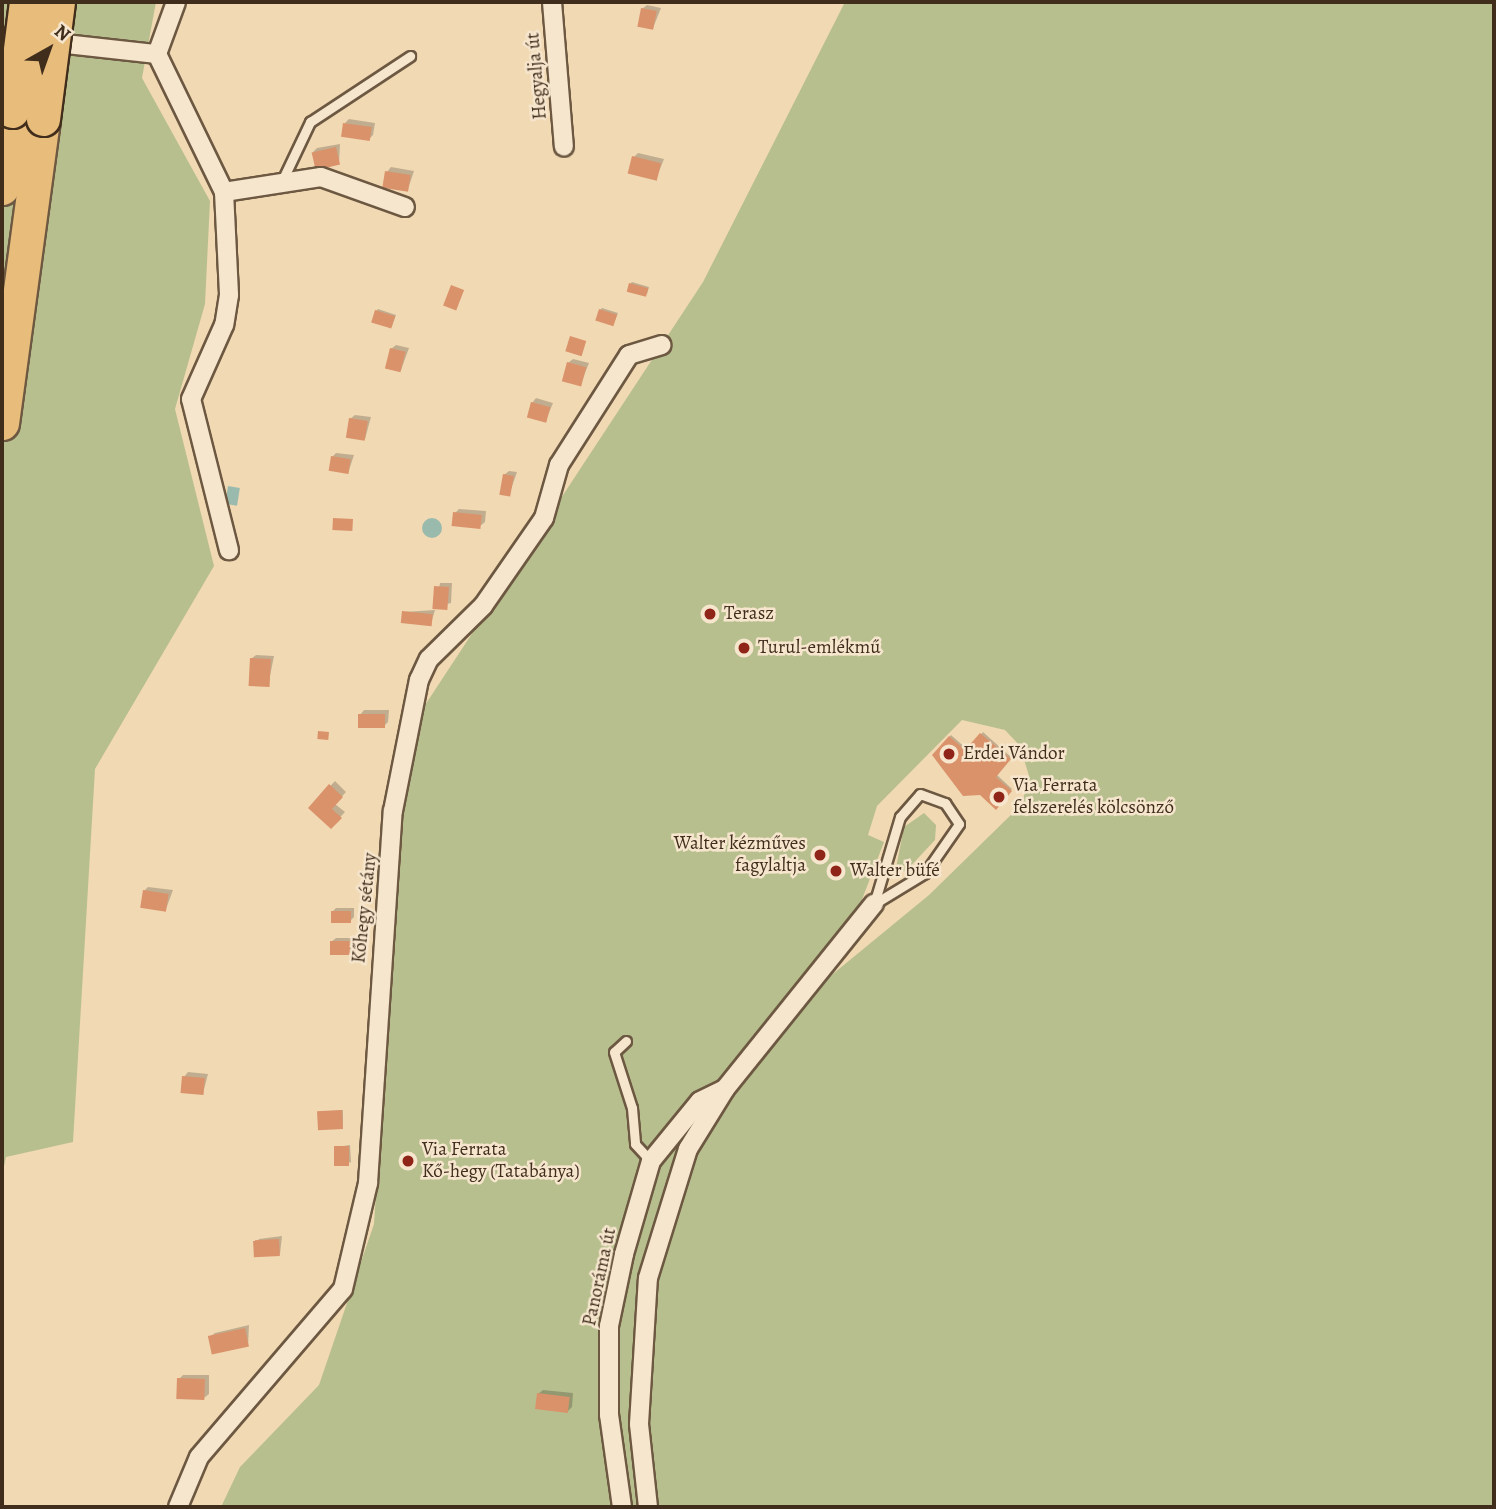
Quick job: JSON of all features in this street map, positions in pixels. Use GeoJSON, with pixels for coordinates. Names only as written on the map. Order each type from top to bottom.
{"type":"FeatureCollection","features":[{"type":"Feature","properties":{"kind":"highway"},"geometry":{"type":"LineString","coordinates":[[2,423],[28,115],[26,2]]}},
{"type":"Feature","properties":{"kind":"highway"},"geometry":{"type":"LineString","coordinates":[[2,188],[28,115],[58,2]]}},
{"type":"Feature","properties":{"kind":"street"},"geometry":{"type":"LineString","coordinates":[[176,2],[157,54],[224,192],[229,295],[223,325],[191,399],[229,550]]}},
{"type":"Feature","properties":{"kind":"street","name":"Hegyalja út"},"geometry":{"type":"LineString","coordinates":[[552,2],[564,147]]}},
{"type":"Feature","properties":{"kind":"street"},"geometry":{"type":"LineString","coordinates":[[2,37],[157,54]]}},
{"type":"Feature","properties":{"kind":"street"},"geometry":{"type":"LineString","coordinates":[[224,192],[327,178],[405,206]]}},
{"type":"Feature","properties":{"kind":"street","name":"Kőhegy sétány"},"geometry":{"type":"LineString","coordinates":[[177,1507],[199,1457],[344,1289],[368,1183],[393,811],[419,680],[429,659],[483,606],[544,518],[559,464],[629,355],[662,345]]}},
{"type":"Feature","properties":{"kind":"street","name":"Panoráma út"},"geometry":{"type":"LineString","coordinates":[[648,1507],[639,1424],[648,1278],[688,1149],[724,1089],[874,904]]}},
{"type":"Feature","properties":{"kind":"street","name":"Panoráma út"},"geometry":{"type":"LineString","coordinates":[[622,1507],[609,1415],[609,1326],[651,1161],[701,1101],[724,1089]]}},
{"type":"Feature","properties":{"kind":"lane"},"geometry":{"type":"LineString","coordinates":[[280,184],[310,122],[410,56]]}},
{"type":"Feature","properties":{"kind":"lane"},"geometry":{"type":"LineString","coordinates":[[920,794],[934,796],[959,824],[925,873],[874,904],[904,808],[920,794]]}},
{"type":"Feature","properties":{"kind":"lane"},"geometry":{"type":"LineString","coordinates":[[626,1041],[614,1052],[632,1108],[635,1144],[651,1161]]}},
{"type":"Feature","properties":{"kind":"green space"},"geometry":{"type":"Polygon","coordinates":[[[2,2],[156,2],[142,78],[210,201],[205,304],[175,409],[214,566],[95,769],[73,1142],[6,1157],[2,1176],[2,2]]]}},
{"type":"Feature","properties":{"kind":"green space"},"geometry":{"type":"Polygon","coordinates":[[[845,2],[1494,2],[1494,1507],[221,1507],[240,1467],[319,1385],[374,1224],[406,734],[703,282],[845,2]],[[962,720],[877,806],[868,835],[884,842],[858,910],[813,964],[828,978],[929,895],[1022,804],[1029,776],[1020,746],[1005,730],[962,720]]]}},
{"type":"Feature","properties":{"kind":"green space"},"geometry":{"type":"Polygon","coordinates":[[[924,813],[936,825],[935,840],[906,871],[895,873],[904,827],[924,813]]]}},
{"type":"Feature","properties":{"kind":"shaded area"},"geometry":{"type":"Polygon","coordinates":[[[228,486],[240,488],[237,506],[225,504],[228,486]]]}},
{"type":"Feature","properties":{"kind":"shaded area"},"geometry":{"type":"Polygon","coordinates":[[[432,518],[439,521],[442,528],[439,535],[432,538],[425,535],[422,528],[425,521],[432,518]]]}},
{"type":"Feature","properties":{"kind":"building"},"geometry":{"type":"Polygon","coordinates":[[[641,8],[657,11],[653,30],[637,27],[641,8]]]}},
{"type":"Feature","properties":{"kind":"building"},"geometry":{"type":"Polygon","coordinates":[[[343,123],[372,127],[370,141],[341,137],[343,123]]]}},
{"type":"Feature","properties":{"kind":"building"},"geometry":{"type":"Polygon","coordinates":[[[336,147],[340,165],[316,170],[312,153],[336,147]]]}},
{"type":"Feature","properties":{"kind":"building"},"geometry":{"type":"Polygon","coordinates":[[[632,156],[661,163],[657,181],[628,173],[632,156]]]}},
{"type":"Feature","properties":{"kind":"building"},"geometry":{"type":"Polygon","coordinates":[[[385,171],[411,175],[408,192],[382,188],[385,171]]]}},
{"type":"Feature","properties":{"kind":"building"},"geometry":{"type":"Polygon","coordinates":[[[629,283],[648,288],[646,297],[627,292],[629,283]]]}},
{"type":"Feature","properties":{"kind":"building"},"geometry":{"type":"Polygon","coordinates":[[[451,285],[464,290],[456,311],[443,306],[451,285]]]}},
{"type":"Feature","properties":{"kind":"building"},"geometry":{"type":"Polygon","coordinates":[[[599,309],[617,315],[613,326],[595,320],[599,309]]]}},
{"type":"Feature","properties":{"kind":"building"},"geometry":{"type":"Polygon","coordinates":[[[375,310],[395,316],[391,329],[371,322],[375,310]]]}},
{"type":"Feature","properties":{"kind":"building"},"geometry":{"type":"Polygon","coordinates":[[[570,336],[586,341],[582,356],[565,351],[570,336]]]}},
{"type":"Feature","properties":{"kind":"building"},"geometry":{"type":"Polygon","coordinates":[[[390,348],[406,352],[400,372],[385,368],[390,348]]]}},
{"type":"Feature","properties":{"kind":"building"},"geometry":{"type":"Polygon","coordinates":[[[567,362],[586,367],[581,386],[562,381],[567,362]]]}},
{"type":"Feature","properties":{"kind":"building"},"geometry":{"type":"Polygon","coordinates":[[[531,402],[550,407],[546,423],[527,417],[531,402]]]}},
{"type":"Feature","properties":{"kind":"building"},"geometry":{"type":"Polygon","coordinates":[[[349,418],[368,421],[365,441],[346,438],[349,418]]]}},
{"type":"Feature","properties":{"kind":"building"},"geometry":{"type":"Polygon","coordinates":[[[331,456],[351,459],[348,474],[329,471],[331,456]]]}},
{"type":"Feature","properties":{"kind":"building"},"geometry":{"type":"Polygon","coordinates":[[[503,474],[514,476],[510,497],[499,495],[503,474]]]}},
{"type":"Feature","properties":{"kind":"building"},"geometry":{"type":"Polygon","coordinates":[[[453,512],[482,515],[480,529],[452,526],[453,512]]]}},
{"type":"Feature","properties":{"kind":"building"},"geometry":{"type":"Polygon","coordinates":[[[333,518],[353,519],[352,531],[332,530],[333,518]]]}},
{"type":"Feature","properties":{"kind":"building"},"geometry":{"type":"Polygon","coordinates":[[[434,586],[449,587],[447,610],[432,609],[434,586]]]}},
{"type":"Feature","properties":{"kind":"building"},"geometry":{"type":"Polygon","coordinates":[[[402,611],[433,614],[432,626],[401,623],[402,611]]]}},
{"type":"Feature","properties":{"kind":"building"},"geometry":{"type":"Polygon","coordinates":[[[250,658],[271,659],[270,687],[249,686],[250,658]]]}},
{"type":"Feature","properties":{"kind":"building"},"geometry":{"type":"Polygon","coordinates":[[[358,714],[385,714],[385,728],[358,728],[358,714]]]}},
{"type":"Feature","properties":{"kind":"building"},"geometry":{"type":"Polygon","coordinates":[[[318,731],[329,732],[328,740],[317,739],[318,731]]]}},
{"type":"Feature","properties":{"kind":"building"},"geometry":{"type":"Polygon","coordinates":[[[980,733],[1011,759],[996,777],[1012,791],[996,810],[980,795],[963,796],[932,755],[949,736],[965,750],[980,733]]]}},
{"type":"Feature","properties":{"kind":"building"},"geometry":{"type":"Polygon","coordinates":[[[329,784],[343,797],[332,809],[342,818],[331,829],[308,808],[329,784]]]}},
{"type":"Feature","properties":{"kind":"building"},"geometry":{"type":"Polygon","coordinates":[[[143,890],[169,894],[166,912],[140,908],[143,890]]]}},
{"type":"Feature","properties":{"kind":"building"},"geometry":{"type":"Polygon","coordinates":[[[331,911],[351,911],[351,923],[331,923],[331,911]]]}},
{"type":"Feature","properties":{"kind":"building"},"geometry":{"type":"Polygon","coordinates":[[[330,941],[350,941],[350,955],[330,955],[330,941]]]}},
{"type":"Feature","properties":{"kind":"building"},"geometry":{"type":"Polygon","coordinates":[[[182,1076],[205,1078],[203,1095],[181,1093],[182,1076]]]}},
{"type":"Feature","properties":{"kind":"building"},"geometry":{"type":"Polygon","coordinates":[[[342,1110],[343,1129],[318,1130],[317,1111],[342,1110]]]}},
{"type":"Feature","properties":{"kind":"building"},"geometry":{"type":"Polygon","coordinates":[[[334,1146],[349,1146],[349,1166],[334,1166],[334,1146]]]}},
{"type":"Feature","properties":{"kind":"building"},"geometry":{"type":"Polygon","coordinates":[[[279,1239],[280,1256],[254,1257],[253,1240],[279,1239]]]}},
{"type":"Feature","properties":{"kind":"building"},"geometry":{"type":"Polygon","coordinates":[[[245,1328],[249,1347],[212,1354],[208,1336],[245,1328]]]}},
{"type":"Feature","properties":{"kind":"building"},"geometry":{"type":"Polygon","coordinates":[[[177,1378],[205,1379],[204,1400],[176,1399],[177,1378]]]}},
{"type":"Feature","properties":{"kind":"building"},"geometry":{"type":"Polygon","coordinates":[[[537,1393],[570,1397],[568,1413],[535,1409],[537,1393]]]}},
{"type":"Feature","properties":{"kind":"place","name":"Terasz"},"geometry":{"type":"Point","coordinates":[710,614]}},
{"type":"Feature","properties":{"kind":"place","name":"Turul-emlékmű"},"geometry":{"type":"Point","coordinates":[744,648]}},
{"type":"Feature","properties":{"kind":"place","name":"Erdei Vándor"},"geometry":{"type":"Point","coordinates":[949,754]}},
{"type":"Feature","properties":{"kind":"place","name":"Via Ferrata felszerelés kölcsönző"},"geometry":{"type":"Point","coordinates":[999,797]}},
{"type":"Feature","properties":{"kind":"place","name":"Walter kézműves fagylaltja"},"geometry":{"type":"Point","coordinates":[820,855]}},
{"type":"Feature","properties":{"kind":"place","name":"Walter büfé"},"geometry":{"type":"Point","coordinates":[836,871]}},
{"type":"Feature","properties":{"kind":"place","name":"Via Ferrata Kő-hegy (Tatabánya)"},"geometry":{"type":"Point","coordinates":[408,1161]}}]}
